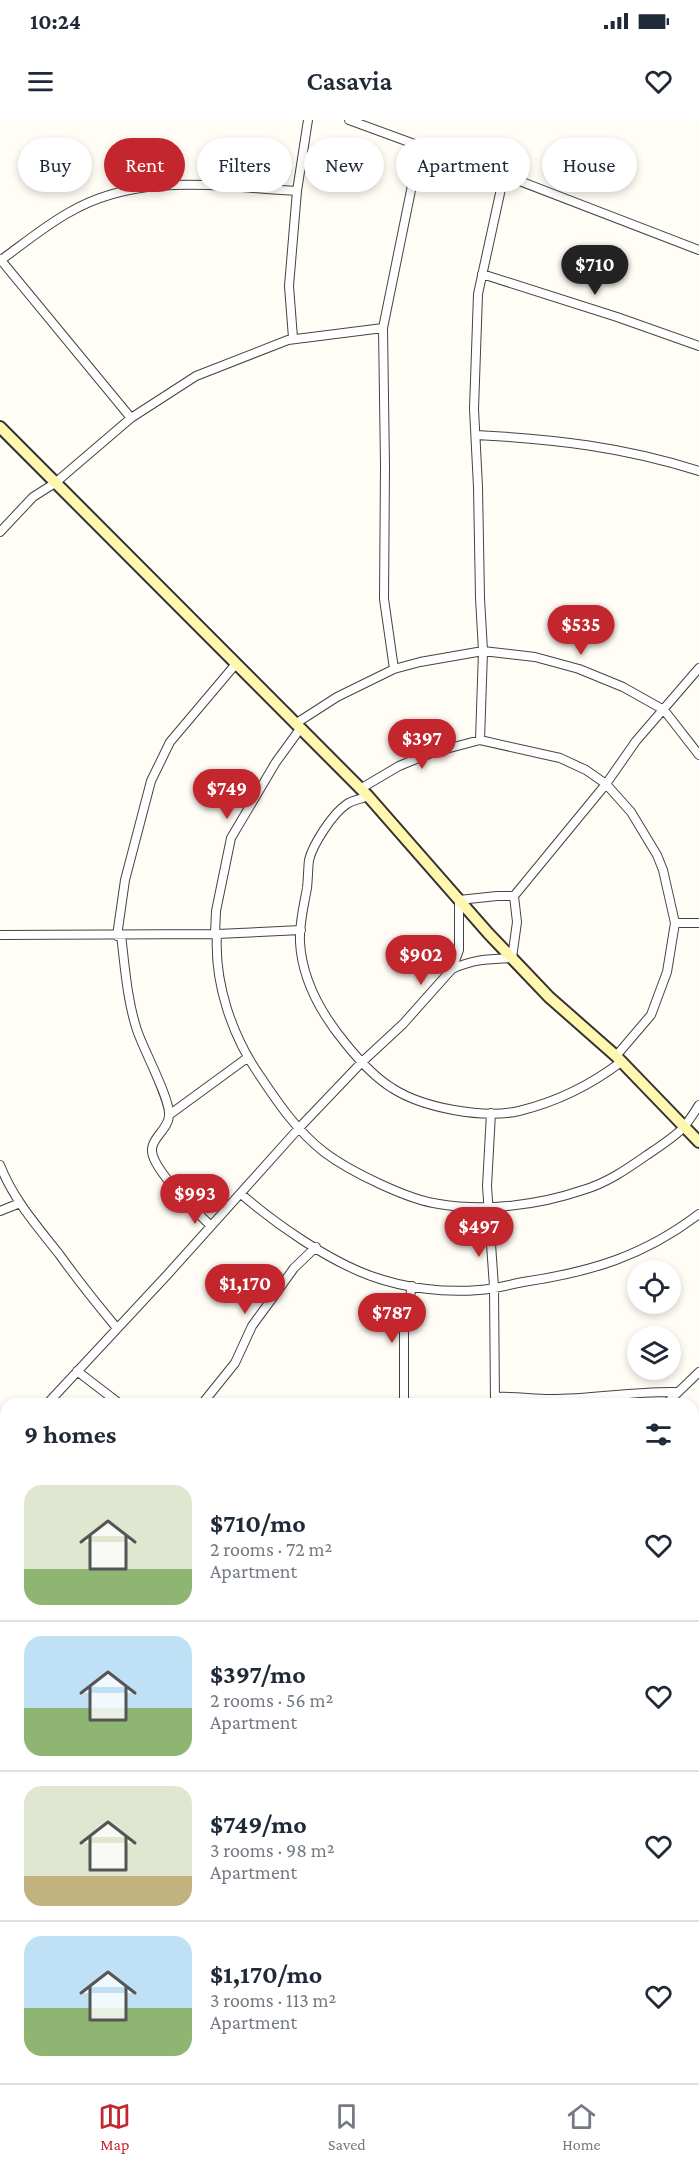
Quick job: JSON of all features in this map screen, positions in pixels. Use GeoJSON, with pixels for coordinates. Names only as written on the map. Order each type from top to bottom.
{"type":"FeatureCollection","features":[{"type":"Feature","properties":{"kind":"street"},"geometry":{"type":"LineString","coordinates":[[293,338],[289,286],[297,191],[308,120]]}},
{"type":"Feature","properties":{"kind":"street"},"geometry":{"type":"LineString","coordinates":[[349,120],[398,138]]}},
{"type":"Feature","properties":{"kind":"street"},"geometry":{"type":"LineString","coordinates":[[131,418],[0,260],[69,212],[112,193],[138,187],[171,184],[297,191]]}},
{"type":"Feature","properties":{"kind":"street"},"geometry":{"type":"LineString","coordinates":[[530,185],[699,250]]}},
{"type":"Feature","properties":{"kind":"street"},"geometry":{"type":"LineString","coordinates":[[394,669],[384,599],[383,328],[411,192]]}},
{"type":"Feature","properties":{"kind":"street"},"geometry":{"type":"LineString","coordinates":[[480,740],[483,651],[474,409],[477,306],[500,192]]}},
{"type":"Feature","properties":{"kind":"street"},"geometry":{"type":"LineString","coordinates":[[482,274],[699,346]]}},
{"type":"Feature","properties":{"kind":"street"},"geometry":{"type":"LineString","coordinates":[[0,532],[33,497],[56,483],[131,418],[196,376],[293,338],[383,328]]}},
{"type":"Feature","properties":{"kind":"street"},"geometry":{"type":"LineString","coordinates":[[0,427],[364,793],[549,997],[618,1059],[699,1142]]}},
{"type":"Feature","properties":{"kind":"street"},"geometry":{"type":"LineString","coordinates":[[476,435],[545,439],[602,446],[650,456],[699,471]]}},
{"type":"Feature","properties":{"kind":"street"},"geometry":{"type":"LineString","coordinates":[[699,754],[664,710],[623,687],[579,669],[536,657],[483,651],[394,669],[337,697],[297,726],[231,838],[216,911],[215,957],[235,1032],[247,1058],[278,1103],[299,1128],[324,1152],[362,1174],[436,1204],[464,1207],[488,1206],[544,1200],[584,1190],[621,1173],[662,1145],[685,1126],[699,1105]]}},
{"type":"Feature","properties":{"kind":"street"},"geometry":{"type":"LineString","coordinates":[[170,1115],[137,1030],[128,988],[119,936],[125,880],[151,781],[170,742],[235,665]]}},
{"type":"Feature","properties":{"kind":"street"},"geometry":{"type":"LineString","coordinates":[[512,958],[518,922],[514,896],[606,784],[636,741],[699,668]]}},
{"type":"Feature","properties":{"kind":"street"},"geometry":{"type":"LineString","coordinates":[[480,740],[560,758],[585,770],[606,784],[631,812],[657,855],[663,870],[675,923],[667,972],[651,1015],[618,1059],[600,1078],[546,1102],[519,1111],[491,1113],[449,1109],[418,1102],[391,1088],[362,1062],[336,1032],[314,999],[300,942],[310,859],[324,828],[346,804],[399,766],[431,753],[480,740]]}},
{"type":"Feature","properties":{"kind":"street"},"geometry":{"type":"LineString","coordinates":[[459,900],[514,896]]}},
{"type":"Feature","properties":{"kind":"street"},"geometry":{"type":"LineString","coordinates":[[52,1398],[299,1128],[362,1062],[403,1024],[452,969],[459,950],[459,900]]}},
{"type":"Feature","properties":{"kind":"street"},"geometry":{"type":"LineString","coordinates":[[675,923],[699,923]]}},
{"type":"Feature","properties":{"kind":"street"},"geometry":{"type":"LineString","coordinates":[[0,935],[119,936],[301,930]]}},
{"type":"Feature","properties":{"kind":"street"},"geometry":{"type":"LineString","coordinates":[[452,969],[478,959],[512,958]]}},
{"type":"Feature","properties":{"kind":"street"},"geometry":{"type":"LineString","coordinates":[[211,1226],[162,1171],[152,1154],[152,1146],[170,1115],[247,1058]]}},
{"type":"Feature","properties":{"kind":"street"},"geometry":{"type":"LineString","coordinates":[[491,1113],[486,1186],[494,1287],[496,1398]]}},
{"type":"Feature","properties":{"kind":"street"},"geometry":{"type":"LineString","coordinates":[[0,1165],[20,1203],[116,1327]]}},
{"type":"Feature","properties":{"kind":"street"},"geometry":{"type":"LineString","coordinates":[[241,1194],[264,1214],[339,1262],[372,1276],[412,1286],[444,1290],[478,1290],[567,1276],[626,1257],[659,1242],[699,1214]]}},
{"type":"Feature","properties":{"kind":"street"},"geometry":{"type":"LineString","coordinates":[[0,1211],[20,1203]]}},
{"type":"Feature","properties":{"kind":"street"},"geometry":{"type":"LineString","coordinates":[[207,1398],[235,1363],[252,1326],[294,1268],[316,1247]]}},
{"type":"Feature","properties":{"kind":"street"},"geometry":{"type":"LineString","coordinates":[[404,1398],[404,1327],[412,1286]]}},
{"type":"Feature","properties":{"kind":"street"},"geometry":{"type":"LineString","coordinates":[[77,1371],[112,1398]]}},
{"type":"Feature","properties":{"kind":"street"},"geometry":{"type":"LineString","coordinates":[[671,1398],[699,1372]]}},
{"type":"Feature","properties":{"kind":"street"},"geometry":{"type":"LineString","coordinates":[[562,1398],[646,1391],[676,1392]]}},
{"type":"Feature","properties":{"kind":"street"},"geometry":{"type":"LineString","coordinates":[[508,1398],[519,1396],[540,1398]]}}]}
